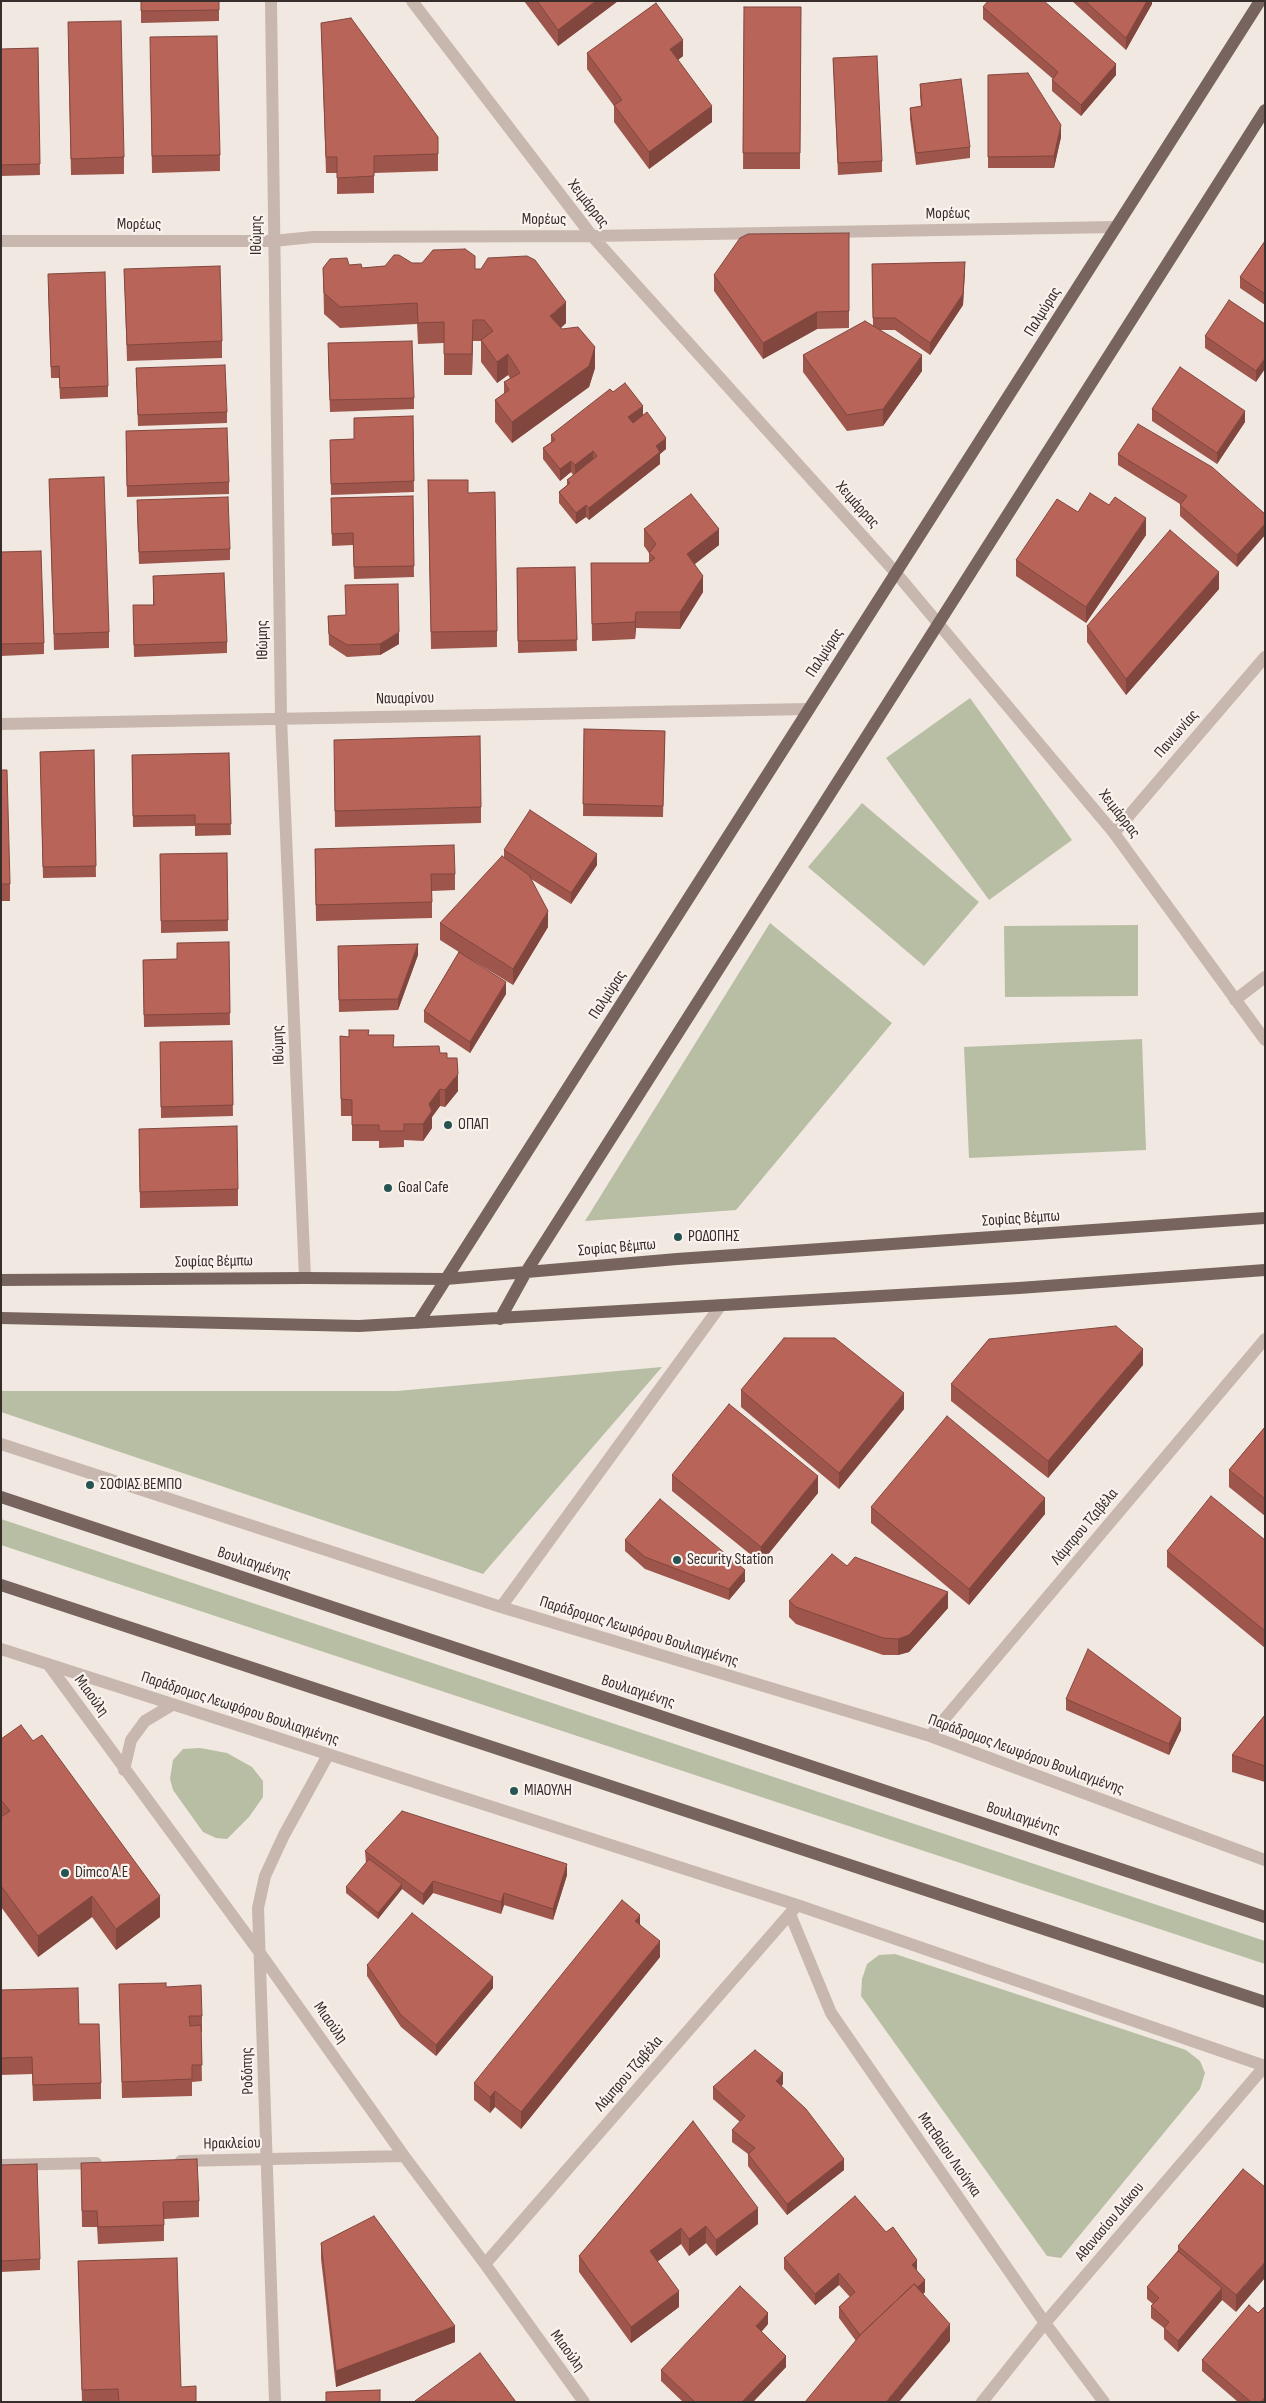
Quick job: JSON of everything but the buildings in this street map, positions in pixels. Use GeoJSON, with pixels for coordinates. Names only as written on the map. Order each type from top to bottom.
{"type":"FeatureCollection","features":[{"type":"Feature","properties":{"kind":"main road","name":"Παλμύρας"},"geometry":{"type":"LineString","coordinates":[[418,1323],[1260,1]]}},
{"type":"Feature","properties":{"kind":"main road"},"geometry":{"type":"LineString","coordinates":[[500,1319],[526,1272],[1265,110]]}},
{"type":"Feature","properties":{"kind":"main road","name":"Σοφίας Βέμπω"},"geometry":{"type":"LineString","coordinates":[[1,1280],[446,1279],[687,1258],[1265,1218]]}},
{"type":"Feature","properties":{"kind":"main road"},"geometry":{"type":"LineString","coordinates":[[1,1318],[359,1326],[1018,1288],[1265,1270]]}},
{"type":"Feature","properties":{"kind":"main road","name":"Βουλιαγμένης"},"geometry":{"type":"LineString","coordinates":[[1,1497],[1265,1917]]}},
{"type":"Feature","properties":{"kind":"main road"},"geometry":{"type":"LineString","coordinates":[[1,1585],[1265,2002]]}},
{"type":"Feature","properties":{"kind":"street","name":"Ιθώμης"},"geometry":{"type":"LineString","coordinates":[[270,1],[281,718],[305,1278]]}},
{"type":"Feature","properties":{"kind":"street","name":"Χειμάρρας"},"geometry":{"type":"LineString","coordinates":[[412,1],[592,236],[896,572],[1114,833],[1265,1040]]}},
{"type":"Feature","properties":{"kind":"street","name":"Μορέως"},"geometry":{"type":"LineString","coordinates":[[1,241],[273,241],[313,238],[592,236],[1116,227]]}},
{"type":"Feature","properties":{"kind":"street","name":"Πανιωνίας"},"geometry":{"type":"LineString","coordinates":[[1114,833],[1265,657]]}},
{"type":"Feature","properties":{"kind":"street","name":"Ναυαρίνου"},"geometry":{"type":"LineString","coordinates":[[1,724],[809,709]]}},
{"type":"Feature","properties":{"kind":"street"},"geometry":{"type":"LineString","coordinates":[[1235,1000],[1265,977]]}},
{"type":"Feature","properties":{"kind":"street"},"geometry":{"type":"LineString","coordinates":[[501,1607],[721,1305]]}},
{"type":"Feature","properties":{"kind":"street","name":"Λάμπρου Τζαβέλα"},"geometry":{"type":"LineString","coordinates":[[930,1736],[1265,1339]]}},
{"type":"Feature","properties":{"kind":"street","name":"Παράδρομος Λεωφόρου Βουλιαγμένης"},"geometry":{"type":"LineString","coordinates":[[1,1444],[501,1607],[930,1736],[1265,1860]]}},
{"type":"Feature","properties":{"kind":"street","name":"Παράδρομος Λεωφόρου Βουλιαγμένης"},"geometry":{"type":"LineString","coordinates":[[1,1649],[328,1755],[1265,2066]]}},
{"type":"Feature","properties":{"kind":"street","name":"Μιαούλη"},"geometry":{"type":"LineString","coordinates":[[48,1664],[260,1953],[404,2156],[485,2264],[584,2402]]}},
{"type":"Feature","properties":{"kind":"street"},"geometry":{"type":"LineString","coordinates":[[124,1770],[131,1740],[144,1721],[172,1705]]}},
{"type":"Feature","properties":{"kind":"street","name":"Ροδόπης"},"geometry":{"type":"LineString","coordinates":[[275,2402],[258,1908],[265,1876],[284,1835],[328,1755]]}},
{"type":"Feature","properties":{"kind":"street","name":"Λάμπρου Τζαβέλα"},"geometry":{"type":"LineString","coordinates":[[485,2264],[794,1910]]}},
{"type":"Feature","properties":{"kind":"street","name":"Ματθαίου Λιούγκα"},"geometry":{"type":"LineString","coordinates":[[794,1910],[831,2013],[1045,2323],[1104,2402]]}},
{"type":"Feature","properties":{"kind":"street","name":"Αθανασίου Διάκου"},"geometry":{"type":"LineString","coordinates":[[982,2402],[1045,2323],[1265,2066]]}},
{"type":"Feature","properties":{"kind":"street","name":"Ηρακλείου"},"geometry":{"type":"LineString","coordinates":[[169,2161],[404,2156]]}},
{"type":"Feature","properties":{"kind":"street"},"geometry":{"type":"LineString","coordinates":[[1,2165],[110,2162]]}},
{"type":"Feature","properties":{"kind":"green space"},"geometry":{"type":"Polygon","coordinates":[[[970,698],[1072,840],[989,900],[886,758],[970,698]]]}},
{"type":"Feature","properties":{"kind":"green space"},"geometry":{"type":"Polygon","coordinates":[[[862,803],[979,902],[924,966],[808,867],[862,803]]]}},
{"type":"Feature","properties":{"kind":"green space"},"geometry":{"type":"Polygon","coordinates":[[[770,923],[892,1023],[736,1210],[585,1221],[770,923]]]}},
{"type":"Feature","properties":{"kind":"green space"},"geometry":{"type":"Polygon","coordinates":[[[1138,925],[1138,996],[1005,997],[1004,926],[1138,925]]]}},
{"type":"Feature","properties":{"kind":"green space"},"geometry":{"type":"Polygon","coordinates":[[[1142,1039],[1146,1150],[969,1158],[964,1047],[1142,1039]]]}},
{"type":"Feature","properties":{"kind":"green space"},"geometry":{"type":"Polygon","coordinates":[[[662,1367],[483,1574],[1,1412],[1,1391],[397,1391],[662,1367]]]}},
{"type":"Feature","properties":{"kind":"green space"},"geometry":{"type":"Polygon","coordinates":[[[1,1519],[1265,1941],[1265,1964],[1,1545],[1,1519]]]}},
{"type":"Feature","properties":{"kind":"green space"},"geometry":{"type":"Polygon","coordinates":[[[200,1748],[227,1753],[252,1767],[263,1781],[263,1797],[249,1817],[227,1839],[216,1838],[203,1832],[173,1790],[170,1779],[173,1760],[183,1749],[200,1748]]]}},
{"type":"Feature","properties":{"kind":"green space"},"geometry":{"type":"Polygon","coordinates":[[[895,1954],[1186,2050],[1200,2061],[1205,2073],[1200,2089],[1061,2258],[1047,2256],[861,1996],[862,1979],[867,1964],[879,1955],[895,1954]]]}},
{"type":"Feature","properties":{"kind":"place","name":"ΟΠΑΠ"},"geometry":{"type":"Point","coordinates":[448,1125]}},
{"type":"Feature","properties":{"kind":"place","name":"Goal Cafe"},"geometry":{"type":"Point","coordinates":[388,1188]}},
{"type":"Feature","properties":{"kind":"place","name":"ΡΟΔΟΠΗΣ"},"geometry":{"type":"Point","coordinates":[678,1237]}},
{"type":"Feature","properties":{"kind":"place","name":"ΣΟΦΙΑΣ ΒΕΜΠΟ"},"geometry":{"type":"Point","coordinates":[90,1485]}},
{"type":"Feature","properties":{"kind":"place","name":"Security Station"},"geometry":{"type":"Point","coordinates":[677,1560]}},
{"type":"Feature","properties":{"kind":"place","name":"ΜΙΑΟΥΛΗ"},"geometry":{"type":"Point","coordinates":[514,1791]}},
{"type":"Feature","properties":{"kind":"place","name":"Dimco Α.Ε"},"geometry":{"type":"Point","coordinates":[65,1873]}}]}
